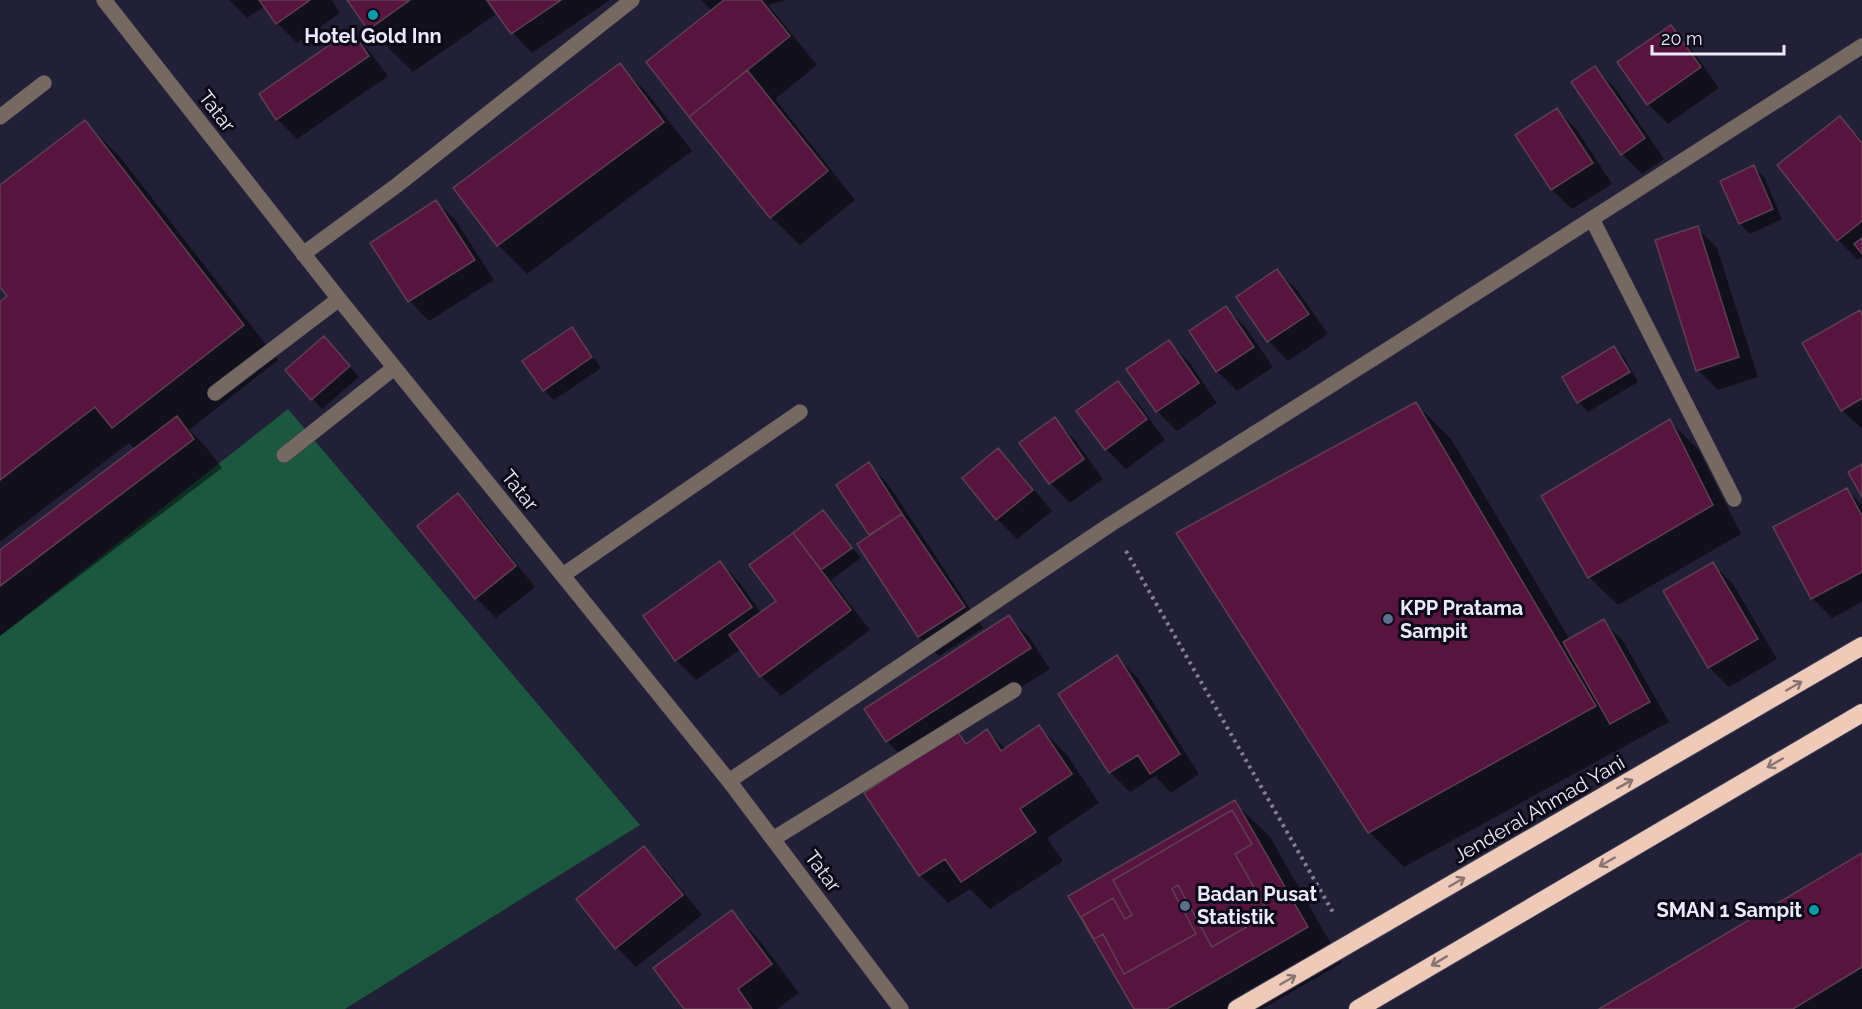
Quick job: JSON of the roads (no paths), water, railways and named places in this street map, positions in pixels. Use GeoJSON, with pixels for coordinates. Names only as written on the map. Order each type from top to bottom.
{"type":"FeatureCollection","features":[{"type":"Feature","properties":{"kind":"highway","name":"Jenderal Ahmad Yani"},"geometry":{"type":"LineString","coordinates":[[1237,1009],[1862,646]]}},
{"type":"Feature","properties":{"kind":"highway"},"geometry":{"type":"LineString","coordinates":[[1358,1009],[1862,713]]}},
{"type":"Feature","properties":{"kind":"street","name":"Tatar"},"geometry":{"type":"LineString","coordinates":[[104,0],[394,368],[729,781],[901,1009]]}},
{"type":"Feature","properties":{"kind":"street"},"geometry":{"type":"LineString","coordinates":[[303,254],[396,186],[632,0]]}},
{"type":"Feature","properties":{"kind":"street"},"geometry":{"type":"LineString","coordinates":[[729,781],[1111,524],[1862,46]]}},
{"type":"Feature","properties":{"kind":"street"},"geometry":{"type":"LineString","coordinates":[[0,117],[44,83]]}},
{"type":"Feature","properties":{"kind":"street"},"geometry":{"type":"LineString","coordinates":[[1593,219],[1734,499]]}},
{"type":"Feature","properties":{"kind":"street"},"geometry":{"type":"LineString","coordinates":[[215,393],[339,299]]}},
{"type":"Feature","properties":{"kind":"street"},"geometry":{"type":"LineString","coordinates":[[284,455],[394,368]]}},
{"type":"Feature","properties":{"kind":"street"},"geometry":{"type":"LineString","coordinates":[[563,575],[800,412]]}},
{"type":"Feature","properties":{"kind":"street"},"geometry":{"type":"LineString","coordinates":[[773,839],[1014,690]]}},
{"type":"Feature","properties":{"kind":"place","name":"Hotel Gold Inn"},"geometry":{"type":"Point","coordinates":[373,15]}},
{"type":"Feature","properties":{"kind":"place","name":"KPP Pratama Sampit"},"geometry":{"type":"Point","coordinates":[1388,619]}},
{"type":"Feature","properties":{"kind":"place","name":"Badan Pusat Statistik"},"geometry":{"type":"Point","coordinates":[1185,906]}},
{"type":"Feature","properties":{"kind":"place","name":"SMAN 1 Sampit"},"geometry":{"type":"Point","coordinates":[1814,910]}}]}
